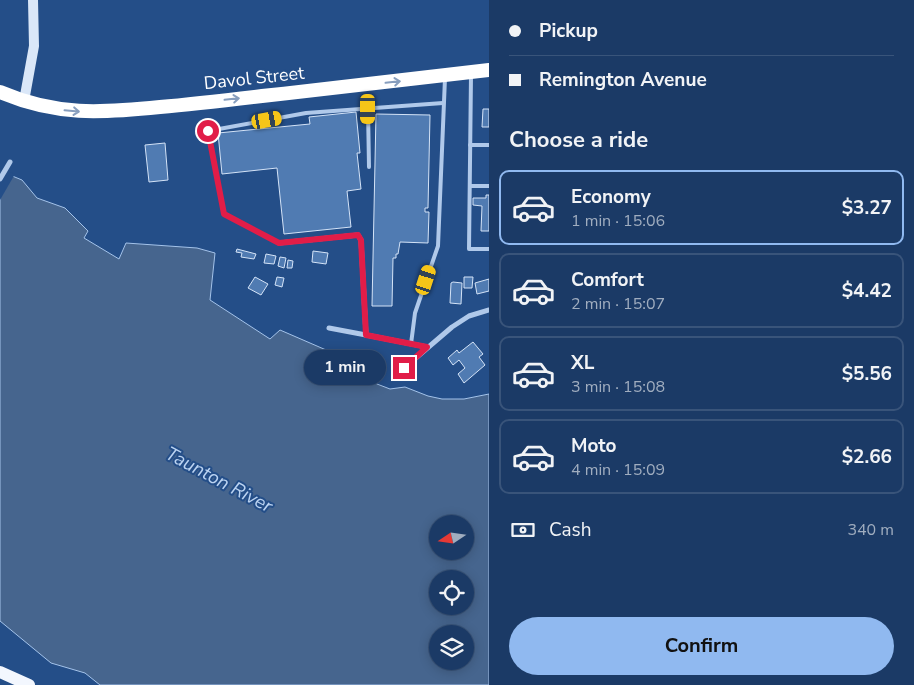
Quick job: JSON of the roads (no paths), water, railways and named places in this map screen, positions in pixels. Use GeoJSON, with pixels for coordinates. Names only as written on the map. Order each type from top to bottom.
{"type":"FeatureCollection","features":[{"type":"Feature","properties":{"kind":"highway","name":"Davol Street"},"geometry":{"type":"LineString","coordinates":[[0,92],[41,106],[70,111],[118,111],[489,70]]}},
{"type":"Feature","properties":{"kind":"main road"},"geometry":{"type":"LineString","coordinates":[[24,101],[34,46],[33,0]]}},
{"type":"Feature","properties":{"kind":"main road"},"geometry":{"type":"LineString","coordinates":[[0,672],[29,685]]}},
{"type":"Feature","properties":{"kind":"street"},"geometry":{"type":"LineString","coordinates":[[0,179],[10,162]]}},
{"type":"Feature","properties":{"kind":"street"},"geometry":{"type":"LineString","coordinates":[[279,243],[358,235],[361,240],[366,335]]}},
{"type":"Feature","properties":{"kind":"street"},"geometry":{"type":"LineString","coordinates":[[404,368],[427,347],[468,316],[489,310]]}},
{"type":"Feature","properties":{"kind":"street"},"geometry":{"type":"LineString","coordinates":[[330,328],[427,347]]}},
{"type":"Feature","properties":{"kind":"lane"},"geometry":{"type":"LineString","coordinates":[[471,73],[469,249],[489,249]]}},
{"type":"Feature","properties":{"kind":"lane"},"geometry":{"type":"LineString","coordinates":[[411,344],[415,314],[438,246],[445,76]]}},
{"type":"Feature","properties":{"kind":"lane"},"geometry":{"type":"LineString","coordinates":[[279,243],[224,214],[208,131],[306,114],[443,103]]}},
{"type":"Feature","properties":{"kind":"lane"},"geometry":{"type":"LineString","coordinates":[[368,109],[369,167]]}},
{"type":"Feature","properties":{"kind":"lane"},"geometry":{"type":"LineString","coordinates":[[470,145],[489,145]]}},
{"type":"Feature","properties":{"kind":"lane"},"geometry":{"type":"LineString","coordinates":[[470,186],[489,186]]}},
{"type":"Feature","properties":{"kind":"water","name":"Taunton River"},"geometry":{"type":"Polygon","coordinates":[[[0,171],[22,180],[37,198],[65,208],[88,231],[84,238],[119,259],[126,243],[197,248],[215,253],[210,300],[270,339],[280,330],[340,356],[377,384],[390,389],[405,387],[442,399],[464,399],[489,394],[489,685],[100,685],[85,673],[51,663],[0,621],[0,171]]]}}]}
